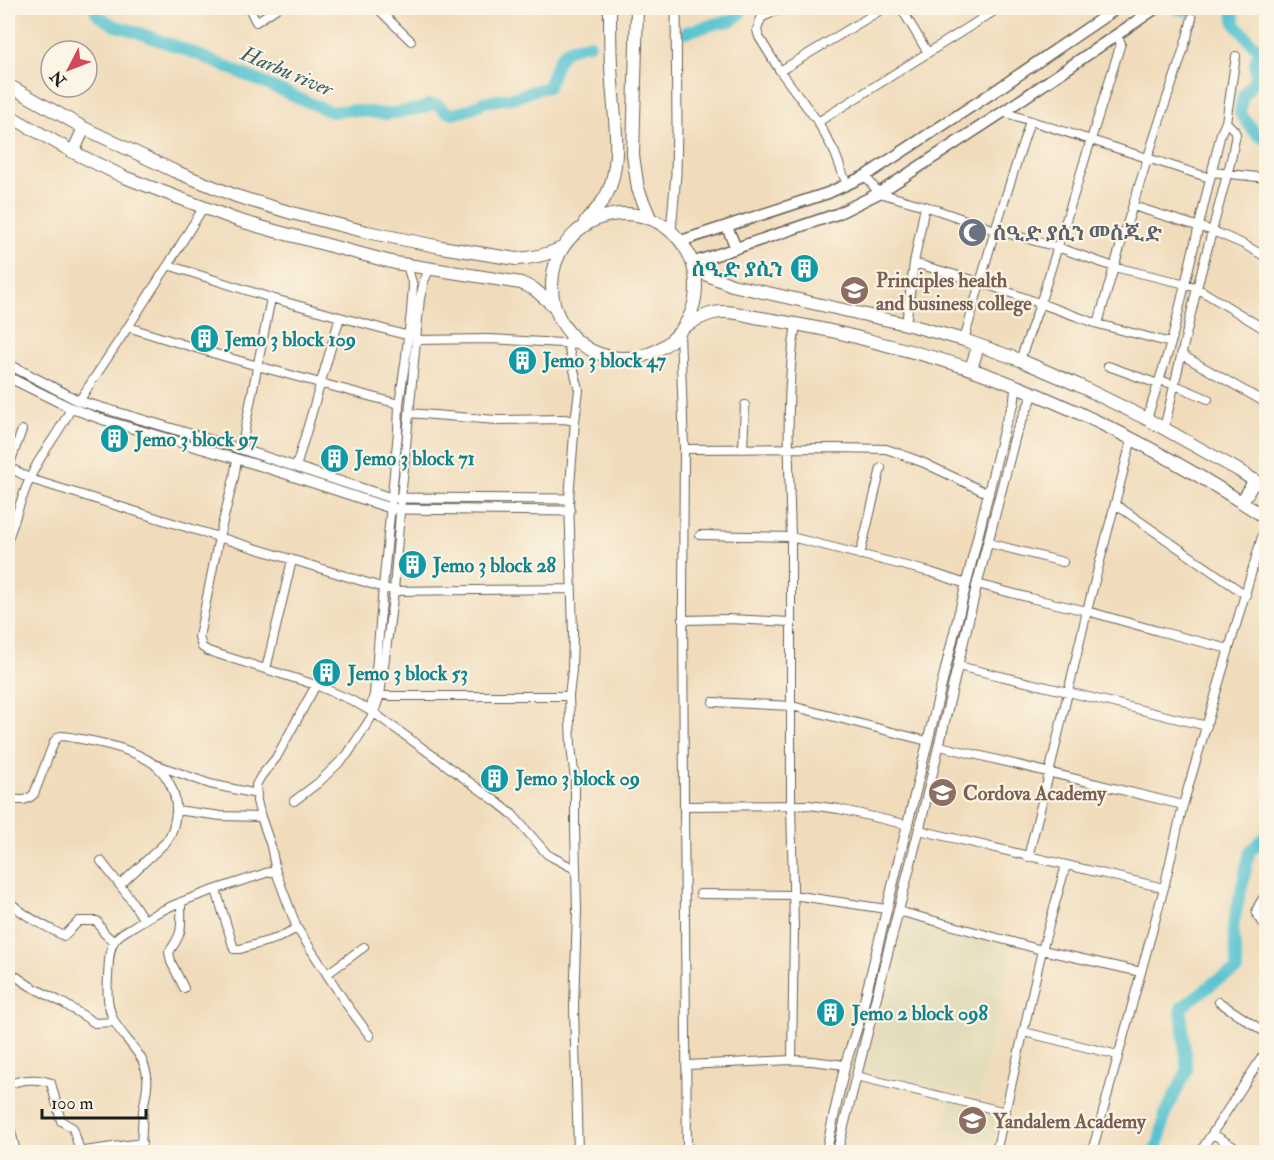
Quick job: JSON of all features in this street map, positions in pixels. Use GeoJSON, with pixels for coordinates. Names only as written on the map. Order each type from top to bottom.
{"type":"FeatureCollection","features":[{"type":"Feature","properties":{"kind":"main road"},"geometry":{"type":"LineString","coordinates":[[579,229],[601,217],[625,214],[650,218],[671,231],[681,242],[688,252],[693,267],[696,290],[693,308],[682,329],[670,342],[659,350],[633,358],[606,356],[581,344],[561,321],[555,307],[552,289],[553,271],[562,248],[604,201],[615,166],[616,138],[610,8]]}},
{"type":"Feature","properties":{"kind":"main road"},"geometry":{"type":"LineString","coordinates":[[637,8],[633,155],[638,189],[650,218]]}},
{"type":"Feature","properties":{"kind":"main road"},"geometry":{"type":"LineString","coordinates":[[681,242],[828,193],[865,176],[1117,8]]}},
{"type":"Feature","properties":{"kind":"main road"},"geometry":{"type":"LineString","coordinates":[[693,267],[736,248],[837,214],[879,193],[1156,8]]}},
{"type":"Feature","properties":{"kind":"main road"},"geometry":{"type":"LineString","coordinates":[[8,85],[84,128],[174,171],[236,196],[367,232],[516,259],[546,256],[562,248]]}},
{"type":"Feature","properties":{"kind":"main road"},"geometry":{"type":"LineString","coordinates":[[8,115],[73,152],[124,177],[202,208],[274,231],[407,265],[495,278],[529,286],[555,307]]}},
{"type":"Feature","properties":{"kind":"main road"},"geometry":{"type":"LineString","coordinates":[[73,152],[84,128]]}},
{"type":"Feature","properties":{"kind":"main road"},"geometry":{"type":"LineString","coordinates":[[727,227],[736,248]]}},
{"type":"Feature","properties":{"kind":"main road"},"geometry":{"type":"LineString","coordinates":[[362,254],[367,232]]}},
{"type":"Feature","properties":{"kind":"main road"},"geometry":{"type":"LineString","coordinates":[[693,267],[732,285],[906,324],[964,340],[1020,360],[1147,419],[1266,488]]}},
{"type":"Feature","properties":{"kind":"main road"},"geometry":{"type":"LineString","coordinates":[[682,329],[715,313],[732,312],[796,323],[899,348],[971,369],[1034,393],[1132,438],[1191,471],[1266,518]]}},
{"type":"Feature","properties":{"kind":"main road"},"geometry":{"type":"LineString","coordinates":[[971,369],[978,346]]}},
{"type":"Feature","properties":{"kind":"main road"},"geometry":{"type":"LineString","coordinates":[[1242,502],[1255,480]]}},
{"type":"Feature","properties":{"kind":"street"},"geometry":{"type":"LineString","coordinates":[[249,8],[256,22],[277,8]]}},
{"type":"Feature","properties":{"kind":"street"},"geometry":{"type":"LineString","coordinates":[[377,8],[411,41]]}},
{"type":"Feature","properties":{"kind":"street"},"geometry":{"type":"LineString","coordinates":[[671,231],[677,125],[676,8]]}},
{"type":"Feature","properties":{"kind":"street"},"geometry":{"type":"LineString","coordinates":[[782,8],[761,18],[757,30],[759,37],[780,71],[818,122],[835,153],[847,185]]}},
{"type":"Feature","properties":{"kind":"street"},"geometry":{"type":"LineString","coordinates":[[780,71],[884,8]]}},
{"type":"Feature","properties":{"kind":"street"},"geometry":{"type":"LineString","coordinates":[[901,8],[928,53]]}},
{"type":"Feature","properties":{"kind":"street"},"geometry":{"type":"LineString","coordinates":[[818,122],[999,8]]}},
{"type":"Feature","properties":{"kind":"street"},"geometry":{"type":"LineString","coordinates":[[1098,324],[1133,206],[1186,45],[1192,18]]}},
{"type":"Feature","properties":{"kind":"street"},"geometry":{"type":"LineString","coordinates":[[1020,360],[1040,304],[1121,43],[1116,35]]}},
{"type":"Feature","properties":{"kind":"street"},"geometry":{"type":"LineString","coordinates":[[1147,419],[1171,343],[1222,128],[1226,122],[1236,56]]}},
{"type":"Feature","properties":{"kind":"street"},"geometry":{"type":"LineString","coordinates":[[1003,112],[1149,159],[1211,175],[1228,174],[1266,178]]}},
{"type":"Feature","properties":{"kind":"street"},"geometry":{"type":"LineString","coordinates":[[964,340],[995,230],[1030,121]]}},
{"type":"Feature","properties":{"kind":"street"},"geometry":{"type":"LineString","coordinates":[[1164,429],[1197,288],[1228,174],[1236,134],[1226,122]]}},
{"type":"Feature","properties":{"kind":"street"},"geometry":{"type":"LineString","coordinates":[[865,176],[879,193],[1057,247],[1114,267],[1197,288],[1266,330]]}},
{"type":"Feature","properties":{"kind":"street"},"geometry":{"type":"LineString","coordinates":[[906,324],[925,206]]}},
{"type":"Feature","properties":{"kind":"street"},"geometry":{"type":"LineString","coordinates":[[1133,206],[1213,231],[1266,257]]}},
{"type":"Feature","properties":{"kind":"street"},"geometry":{"type":"LineString","coordinates":[[79,401],[168,265],[202,208]]}},
{"type":"Feature","properties":{"kind":"street"},"geometry":{"type":"LineString","coordinates":[[914,263],[980,282],[1098,324],[1171,343]]}},
{"type":"Feature","properties":{"kind":"street"},"geometry":{"type":"LineString","coordinates":[[168,265],[271,298],[413,338],[581,344]]}},
{"type":"Feature","properties":{"kind":"street"},"geometry":{"type":"LineString","coordinates":[[407,265],[413,286],[413,338]]}},
{"type":"Feature","properties":{"kind":"street"},"geometry":{"type":"LineString","coordinates":[[377,695],[383,588],[407,433],[413,338],[422,290],[430,268]]}},
{"type":"Feature","properties":{"kind":"street"},"geometry":{"type":"LineString","coordinates":[[241,449],[271,298]]}},
{"type":"Feature","properties":{"kind":"street"},"geometry":{"type":"LineString","coordinates":[[296,467],[339,317]]}},
{"type":"Feature","properties":{"kind":"street"},"geometry":{"type":"LineString","coordinates":[[792,1060],[794,984],[791,537],[788,449],[792,351],[796,323]]}},
{"type":"Feature","properties":{"kind":"street"},"geometry":{"type":"LineString","coordinates":[[128,327],[320,384],[399,404]]}},
{"type":"Feature","properties":{"kind":"street"},"geometry":{"type":"LineString","coordinates":[[682,329],[687,1152]]}},
{"type":"Feature","properties":{"kind":"street"},"geometry":{"type":"LineString","coordinates":[[567,342],[579,395],[569,500],[572,670],[569,696],[575,780],[577,911],[574,1006],[578,1152]]}},
{"type":"Feature","properties":{"kind":"street"},"geometry":{"type":"LineString","coordinates":[[1182,355],[1266,403]]}},
{"type":"Feature","properties":{"kind":"street"},"geometry":{"type":"LineString","coordinates":[[8,364],[79,401],[241,449],[262,461],[395,504],[570,511]]}},
{"type":"Feature","properties":{"kind":"street"},"geometry":{"type":"LineString","coordinates":[[294,801],[318,783],[347,755],[372,714],[394,591],[399,404],[410,364]]}},
{"type":"Feature","properties":{"kind":"street"},"geometry":{"type":"LineString","coordinates":[[1108,366],[1175,385],[1208,399]]}},
{"type":"Feature","properties":{"kind":"street"},"geometry":{"type":"LineString","coordinates":[[8,377],[71,408],[104,420],[237,459],[296,467],[395,504],[569,500]]}},
{"type":"Feature","properties":{"kind":"street"},"geometry":{"type":"LineString","coordinates":[[837,1152],[856,1076],[886,909],[1005,425],[1014,403],[1016,386]]}},
{"type":"Feature","properties":{"kind":"street"},"geometry":{"type":"LineString","coordinates":[[826,1152],[845,1065],[865,1021],[898,911],[1016,433],[1034,393]]}},
{"type":"Feature","properties":{"kind":"street"},"geometry":{"type":"LineString","coordinates":[[743,449],[745,405]]}},
{"type":"Feature","properties":{"kind":"street"},"geometry":{"type":"LineString","coordinates":[[8,538],[37,464],[64,423],[71,408]]}},
{"type":"Feature","properties":{"kind":"street"},"geometry":{"type":"LineString","coordinates":[[104,420],[106,410]]}},
{"type":"Feature","properties":{"kind":"street"},"geometry":{"type":"LineString","coordinates":[[409,413],[496,420],[564,419],[575,421]]}},
{"type":"Feature","properties":{"kind":"street"},"geometry":{"type":"LineString","coordinates":[[22,430],[8,466],[30,479],[383,588],[394,591],[571,589]]}},
{"type":"Feature","properties":{"kind":"street"},"geometry":{"type":"LineString","coordinates":[[398,432],[407,433]]}},
{"type":"Feature","properties":{"kind":"street"},"geometry":{"type":"LineString","coordinates":[[1028,857],[1087,611],[1132,438]]}},
{"type":"Feature","properties":{"kind":"street"},"geometry":{"type":"LineString","coordinates":[[684,449],[886,449],[924,463],[989,494]]}},
{"type":"Feature","properties":{"kind":"street"},"geometry":{"type":"LineString","coordinates":[[237,459],[199,637],[202,647],[208,651],[316,685],[351,700],[497,802],[512,814],[547,854],[575,869]]}},
{"type":"Feature","properties":{"kind":"street"},"geometry":{"type":"LineString","coordinates":[[860,555],[881,468]]}},
{"type":"Feature","properties":{"kind":"street"},"geometry":{"type":"LineString","coordinates":[[1115,504],[1245,595]]}},
{"type":"Feature","properties":{"kind":"street"},"geometry":{"type":"LineString","coordinates":[[1092,1152],[1164,888],[1183,805],[1266,523]]}},
{"type":"Feature","properties":{"kind":"street"},"geometry":{"type":"LineString","coordinates":[[980,528],[991,530]]}},
{"type":"Feature","properties":{"kind":"street"},"geometry":{"type":"LineString","coordinates":[[700,535],[791,537],[966,584]]}},
{"type":"Feature","properties":{"kind":"street"},"geometry":{"type":"LineString","coordinates":[[988,543],[1063,562]]}},
{"type":"Feature","properties":{"kind":"street"},"geometry":{"type":"LineString","coordinates":[[8,557],[8,579]]}},
{"type":"Feature","properties":{"kind":"street"},"geometry":{"type":"LineString","coordinates":[[266,669],[292,560]]}},
{"type":"Feature","properties":{"kind":"street"},"geometry":{"type":"LineString","coordinates":[[977,584],[1229,649]]}},
{"type":"Feature","properties":{"kind":"street"},"geometry":{"type":"LineString","coordinates":[[684,620],[791,622]]}},
{"type":"Feature","properties":{"kind":"street"},"geometry":{"type":"LineString","coordinates":[[958,666],[1207,726]]}},
{"type":"Feature","properties":{"kind":"street"},"geometry":{"type":"LineString","coordinates":[[316,685],[276,758],[256,785],[256,794],[276,872],[297,928],[370,1036]]}},
{"type":"Feature","properties":{"kind":"street"},"geometry":{"type":"LineString","coordinates":[[377,695],[569,696]]}},
{"type":"Feature","properties":{"kind":"street"},"geometry":{"type":"LineString","coordinates":[[712,702],[792,706],[927,741]]}},
{"type":"Feature","properties":{"kind":"street"},"geometry":{"type":"LineString","coordinates":[[13,799],[22,801],[34,794],[54,742],[62,736],[114,746],[154,764],[210,784],[256,794]]}},
{"type":"Feature","properties":{"kind":"street"},"geometry":{"type":"LineString","coordinates":[[940,746],[1183,805]]}},
{"type":"Feature","properties":{"kind":"street"},"geometry":{"type":"LineString","coordinates":[[120,885],[170,837],[174,827],[175,795],[166,776],[154,764]]}},
{"type":"Feature","properties":{"kind":"street"},"geometry":{"type":"LineString","coordinates":[[922,766],[934,769]]}},
{"type":"Feature","properties":{"kind":"street"},"geometry":{"type":"LineString","coordinates":[[684,806],[810,805],[839,809],[908,825]]}},
{"type":"Feature","properties":{"kind":"street"},"geometry":{"type":"LineString","coordinates":[[176,810],[220,816],[261,817]]}},
{"type":"Feature","properties":{"kind":"street"},"geometry":{"type":"LineString","coordinates":[[919,830],[1164,888]]}},
{"type":"Feature","properties":{"kind":"street"},"geometry":{"type":"LineString","coordinates":[[101,861],[144,920]]}},
{"type":"Feature","properties":{"kind":"street"},"geometry":{"type":"LineString","coordinates":[[996,1152],[1042,950],[1066,865]]}},
{"type":"Feature","properties":{"kind":"street"},"geometry":{"type":"LineString","coordinates":[[140,1152],[143,1109],[148,1089],[147,1076],[141,1059],[115,1022],[107,998],[110,951],[114,942],[144,920],[180,902],[269,872],[276,872]]}},
{"type":"Feature","properties":{"kind":"street"},"geometry":{"type":"LineString","coordinates":[[216,890],[236,950],[278,938],[297,928]]}},
{"type":"Feature","properties":{"kind":"street"},"geometry":{"type":"LineString","coordinates":[[700,894],[793,895],[886,909]]}},
{"type":"Feature","properties":{"kind":"street"},"geometry":{"type":"LineString","coordinates":[[1266,894],[1258,906],[1257,916],[1266,925]]}},
{"type":"Feature","properties":{"kind":"street"},"geometry":{"type":"LineString","coordinates":[[8,900],[27,916],[64,936],[79,921],[97,921],[114,942]]}},
{"type":"Feature","properties":{"kind":"street"},"geometry":{"type":"LineString","coordinates":[[180,902],[181,931],[177,943],[169,952],[171,962],[184,988]]}},
{"type":"Feature","properties":{"kind":"street"},"geometry":{"type":"LineString","coordinates":[[898,911],[1042,950],[1141,972]]}},
{"type":"Feature","properties":{"kind":"street"},"geometry":{"type":"LineString","coordinates":[[327,974],[364,947]]}},
{"type":"Feature","properties":{"kind":"street"},"geometry":{"type":"LineString","coordinates":[[8,971],[95,1023],[115,1022]]}},
{"type":"Feature","properties":{"kind":"street"},"geometry":{"type":"LineString","coordinates":[[1219,1002],[1266,1034]]}},
{"type":"Feature","properties":{"kind":"street"},"geometry":{"type":"LineString","coordinates":[[1024,1032],[1118,1054]]}},
{"type":"Feature","properties":{"kind":"street"},"geometry":{"type":"LineString","coordinates":[[1200,1152],[1266,1051]]}},
{"type":"Feature","properties":{"kind":"street"},"geometry":{"type":"LineString","coordinates":[[687,1065],[792,1060],[845,1065]]}},
{"type":"Feature","properties":{"kind":"street"},"geometry":{"type":"LineString","coordinates":[[856,1076],[1006,1112]]}},
{"type":"Feature","properties":{"kind":"street"},"geometry":{"type":"LineString","coordinates":[[8,1085],[21,1080],[51,1083],[62,1121],[72,1127],[78,1152],[142,1143]]}},
{"type":"Feature","properties":{"kind":"street"},"geometry":{"type":"LineString","coordinates":[[8,1119],[16,1152]]}},
{"type":"Feature","properties":{"kind":"street"},"geometry":{"type":"LineString","coordinates":[[1212,1134],[1242,1152]]}},
{"type":"Feature","properties":{"kind":"shaded area"},"geometry":{"type":"Polygon","coordinates":[[[910,920],[1012,948],[1002,991],[900,964],[899,942],[903,927],[910,920]]]}},
{"type":"Feature","properties":{"kind":"shaded area"},"geometry":{"type":"Polygon","coordinates":[[[900,966],[1002,994],[979,1097],[871,1071],[868,1068],[883,1005],[893,992],[900,966]]]}},
{"type":"Feature","properties":{"kind":"shaded area","name":"Yandalem Academy"},"geometry":{"type":"Polygon","coordinates":[[[951,1100],[1000,1114],[994,1142],[943,1129],[951,1100]]]}},
{"type":"Feature","properties":{"kind":"waterway","name":"Harbu river"},"geometry":{"type":"LineString","coordinates":[[94,8],[99,16],[115,26],[194,53],[331,112],[351,110],[387,114],[423,108],[430,104],[438,105],[453,114],[484,102],[517,97],[548,87],[561,56],[571,48],[590,44]]}},
{"type":"Feature","properties":{"kind":"waterway","name":"Harbu river"},"geometry":{"type":"LineString","coordinates":[[686,32],[731,21],[739,15],[742,8]]}},
{"type":"Feature","properties":{"kind":"waterway","name":"Harbu river"},"geometry":{"type":"LineString","coordinates":[[1175,8],[1185,11],[1194,8]]}},
{"type":"Feature","properties":{"kind":"waterway"},"geometry":{"type":"LineString","coordinates":[[1233,13],[1235,24],[1258,50],[1255,64],[1256,79],[1243,96],[1240,113],[1256,134],[1266,140]]}},
{"type":"Feature","properties":{"kind":"waterway"},"geometry":{"type":"LineString","coordinates":[[1153,1152],[1159,1143],[1165,1114],[1187,1071],[1181,1008],[1217,980],[1237,970],[1233,926],[1250,851],[1266,836]]}},
{"type":"Feature","properties":{"kind":"place","name":"ሰዒድ ያሲን መስጂድ"},"geometry":{"type":"Point","coordinates":[972,233]}},
{"type":"Feature","properties":{"kind":"place","name":"ሰዒድ ያሲን"},"geometry":{"type":"Point","coordinates":[804,269]}},
{"type":"Feature","properties":{"kind":"place","name":"Principles health and business college"},"geometry":{"type":"Point","coordinates":[855,291]}},
{"type":"Feature","properties":{"kind":"place","name":"Jemo 3 block 109"},"geometry":{"type":"Point","coordinates":[204,339]}},
{"type":"Feature","properties":{"kind":"place","name":"Jemo 3 block 47"},"geometry":{"type":"Point","coordinates":[522,360]}},
{"type":"Feature","properties":{"kind":"place","name":"Jemo 3 block 97"},"geometry":{"type":"Point","coordinates":[114,439]}},
{"type":"Feature","properties":{"kind":"place","name":"Jemo 3 block 71"},"geometry":{"type":"Point","coordinates":[334,458]}},
{"type":"Feature","properties":{"kind":"place","name":"Jemo 3 block 28"},"geometry":{"type":"Point","coordinates":[412,565]}},
{"type":"Feature","properties":{"kind":"place","name":"Jemo 3 block 53"},"geometry":{"type":"Point","coordinates":[327,673]}},
{"type":"Feature","properties":{"kind":"place","name":"Jemo 3 block 09"},"geometry":{"type":"Point","coordinates":[495,778]}},
{"type":"Feature","properties":{"kind":"place","name":"Cordova Academy"},"geometry":{"type":"Point","coordinates":[942,793]}},
{"type":"Feature","properties":{"kind":"place","name":"Jemo 2 block 098"},"geometry":{"type":"Point","coordinates":[831,1013]}},
{"type":"Feature","properties":{"kind":"place","name":"Yandalem Academy"},"geometry":{"type":"Point","coordinates":[972,1121]}}]}
